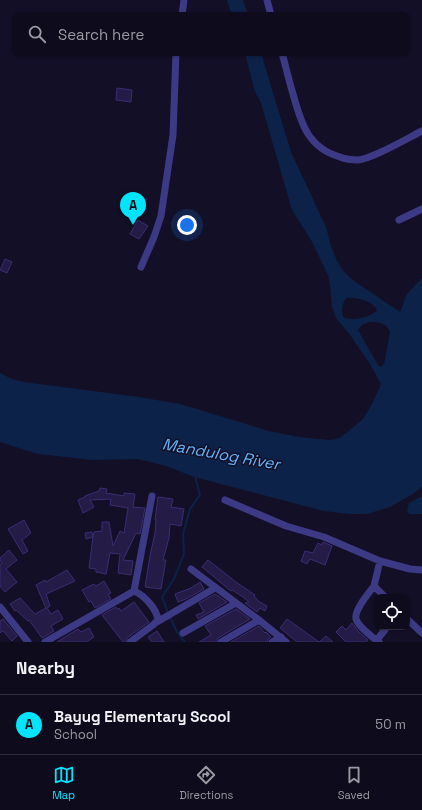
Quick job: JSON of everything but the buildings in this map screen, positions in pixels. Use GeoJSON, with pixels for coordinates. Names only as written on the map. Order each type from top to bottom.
{"type":"FeatureCollection","features":[{"type":"Feature","properties":{"kind":"street"},"geometry":{"type":"LineString","coordinates":[[182,12],[184,0]]}},
{"type":"Feature","properties":{"kind":"street"},"geometry":{"type":"LineString","coordinates":[[267,0],[270,12]]}},
{"type":"Feature","properties":{"kind":"street"},"geometry":{"type":"LineString","coordinates":[[141,267],[161,216],[173,135],[176,56]]}},
{"type":"Feature","properties":{"kind":"street"},"geometry":{"type":"LineString","coordinates":[[283,56],[302,124],[309,137],[320,148],[332,155],[346,159],[358,160],[371,156],[422,131]]}},
{"type":"Feature","properties":{"kind":"street"},"geometry":{"type":"LineString","coordinates":[[399,220],[422,209]]}},
{"type":"Feature","properties":{"kind":"street"},"geometry":{"type":"LineString","coordinates":[[45,642],[134,591],[152,496]]}},
{"type":"Feature","properties":{"kind":"street"},"geometry":{"type":"LineString","coordinates":[[225,500],[286,526],[324,537],[380,561],[410,569],[422,570]]}},
{"type":"Feature","properties":{"kind":"street"},"geometry":{"type":"LineString","coordinates":[[380,561],[374,586],[356,612],[356,619],[359,624],[378,641],[385,630]]}},
{"type":"Feature","properties":{"kind":"street"},"geometry":{"type":"LineString","coordinates":[[191,569],[284,640]]}},
{"type":"Feature","properties":{"kind":"street"},"geometry":{"type":"LineString","coordinates":[[374,586],[382,594]]}},
{"type":"Feature","properties":{"kind":"street"},"geometry":{"type":"LineString","coordinates":[[130,642],[157,622],[215,588]]}},
{"type":"Feature","properties":{"kind":"street"},"geometry":{"type":"LineString","coordinates":[[134,591],[142,596],[156,611],[157,622]]}},
{"type":"Feature","properties":{"kind":"street"},"geometry":{"type":"LineString","coordinates":[[183,632],[236,603]]}},
{"type":"Feature","properties":{"kind":"street"},"geometry":{"type":"LineString","coordinates":[[0,607],[28,642]]}},
{"type":"Feature","properties":{"kind":"street"},"geometry":{"type":"LineString","coordinates":[[221,642],[259,620]]}},
{"type":"Feature","properties":{"kind":"street"},"geometry":{"type":"LineString","coordinates":[[410,622],[422,633]]}},
{"type":"Feature","properties":{"kind":"street"},"geometry":{"type":"LineString","coordinates":[[272,642],[284,640]]}},
{"type":"Feature","properties":{"kind":"water"},"geometry":{"type":"Polygon","coordinates":[[[227,0],[243,0],[247,12],[231,12],[227,0]]]}},
{"type":"Feature","properties":{"kind":"water","name":"Mandulog River"},"geometry":{"type":"Polygon","coordinates":[[[246,56],[262,56],[291,152],[326,227],[337,261],[344,272],[354,281],[400,312],[407,294],[422,278],[422,487],[390,507],[367,514],[350,514],[324,511],[194,477],[166,466],[138,459],[92,460],[38,454],[0,442],[0,373],[12,379],[24,382],[139,397],[180,404],[269,431],[299,437],[330,440],[340,438],[363,419],[381,384],[370,364],[336,318],[332,307],[328,275],[311,240],[292,210],[261,103],[255,92],[246,56]],[[346,298],[343,305],[343,317],[356,319],[367,317],[375,313],[377,310],[372,304],[364,300],[346,298]],[[370,322],[362,325],[358,330],[378,365],[381,367],[384,364],[390,332],[385,325],[370,322]]]}},
{"type":"Feature","properties":{"kind":"water"},"geometry":{"type":"Polygon","coordinates":[[[422,496],[422,514],[409,514],[407,510],[409,503],[422,496]]]}},
{"type":"Feature","properties":{"kind":"waterway"},"geometry":{"type":"LineString","coordinates":[[168,613],[162,597],[174,579],[184,554],[183,534],[190,509],[200,495],[195,476]]}},
{"type":"Feature","properties":{"kind":"waterway"},"geometry":{"type":"LineString","coordinates":[[170,617],[177,632],[185,642]]}},
{"type":"Feature","properties":{"kind":"place","name":"Bayug Elementary Scool"},"geometry":{"type":"Point","coordinates":[133,225]}}]}
